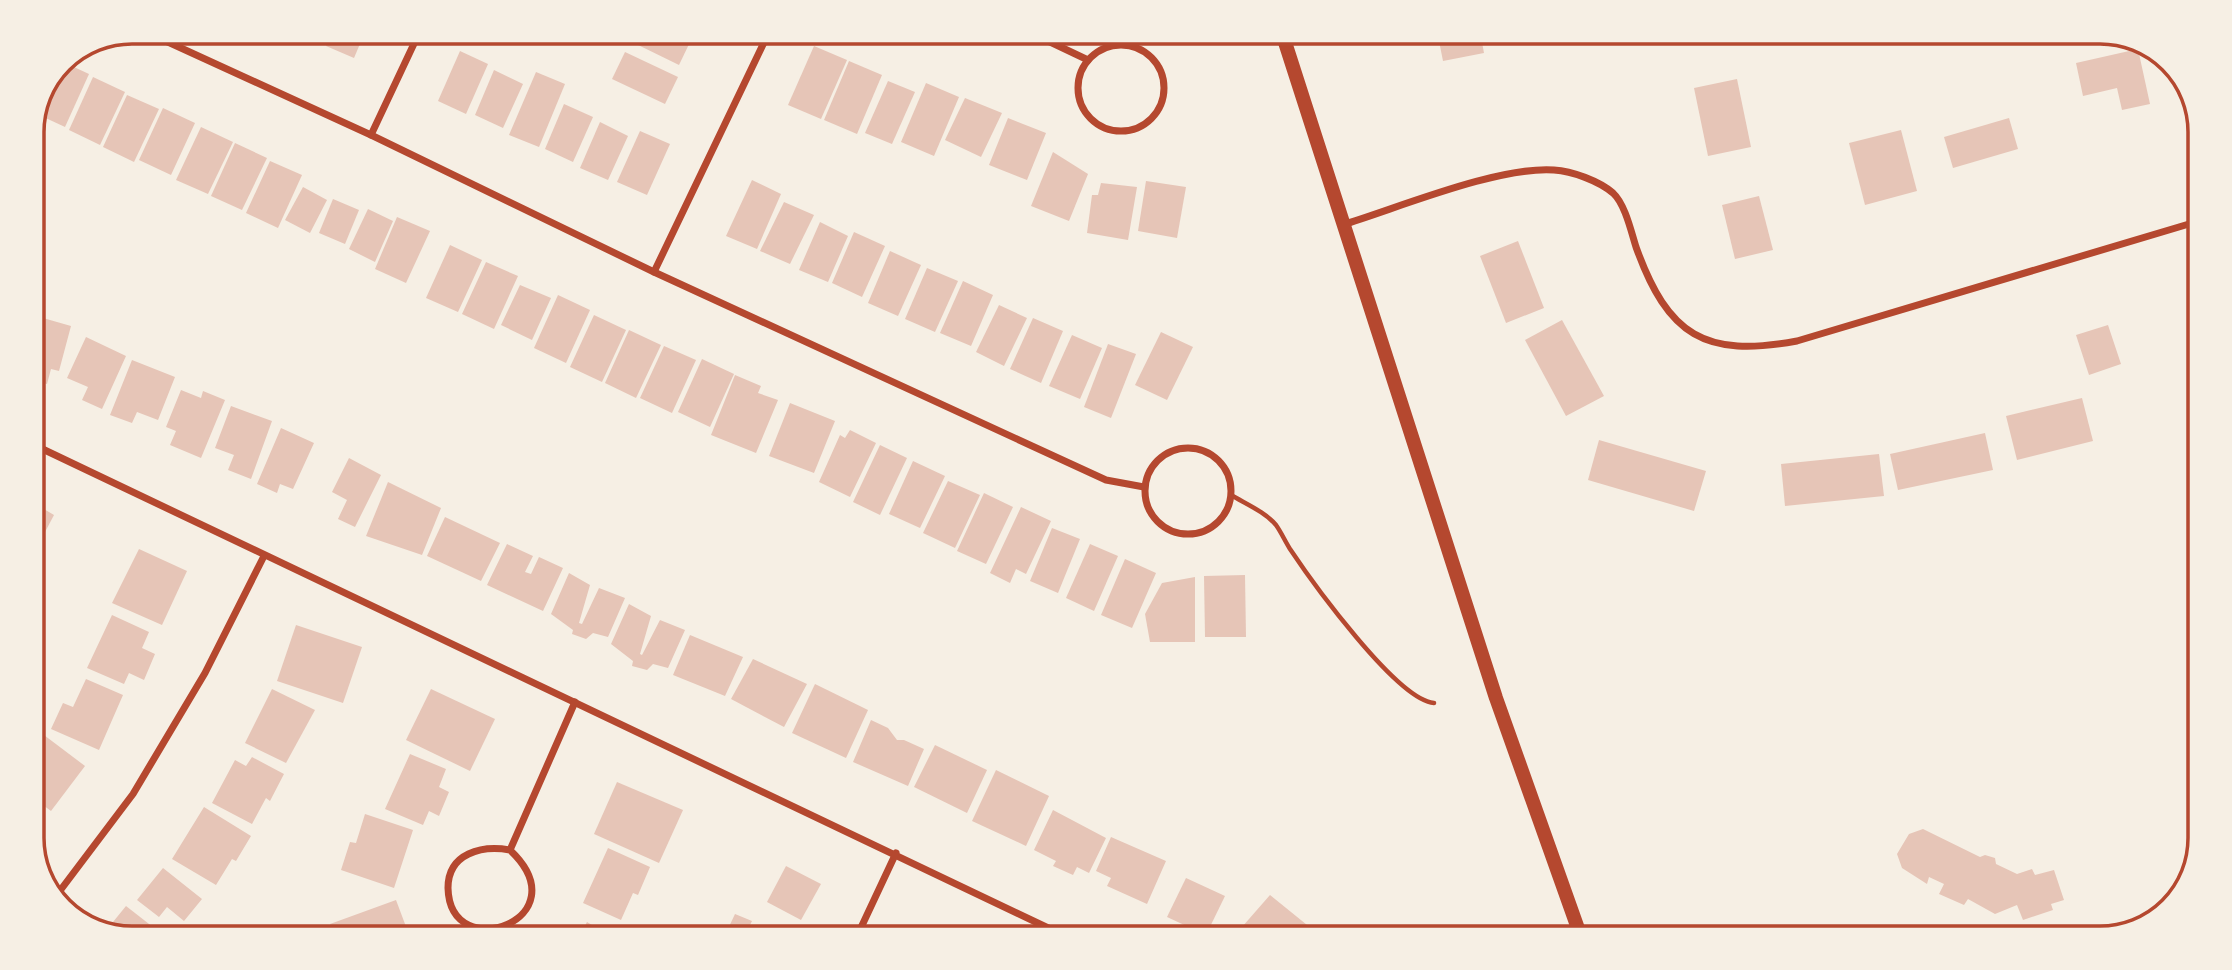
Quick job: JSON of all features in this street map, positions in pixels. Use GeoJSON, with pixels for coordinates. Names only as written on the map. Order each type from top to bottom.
{"type":"FeatureCollection","features":[{"type":"Feature","properties":{"kind":"main road"},"geometry":{"type":"LineString","coordinates":[[1285,44],[1341,225],[1496,698],[1577,926]]}},
{"type":"Feature","properties":{"kind":"street"},"geometry":{"type":"LineString","coordinates":[[172,44],[371,135],[654,272],[1106,480],[1144,487]]}},
{"type":"Feature","properties":{"kind":"street"},"geometry":{"type":"LineString","coordinates":[[371,135],[414,44]]}},
{"type":"Feature","properties":{"kind":"street"},"geometry":{"type":"LineString","coordinates":[[654,272],[763,44]]}},
{"type":"Feature","properties":{"kind":"street"},"geometry":{"type":"LineString","coordinates":[[1054,44],[1088,60]]}},
{"type":"Feature","properties":{"kind":"street"},"geometry":{"type":"LineString","coordinates":[[1120,46],[1140,50],[1152,58],[1160,70],[1164,84],[1163,98],[1148,122],[1122,132],[1108,130],[1090,118],[1079,100],[1077,86],[1080,72],[1088,60],[1099,51],[1120,46]]}},
{"type":"Feature","properties":{"kind":"street"},"geometry":{"type":"LineString","coordinates":[[1341,225],[1517,173],[1555,170],[1588,179],[1614,194],[1650,283],[1670,313],[1693,336],[1725,347],[1761,348],[1797,341],[2188,224]]}},
{"type":"Feature","properties":{"kind":"street"},"geometry":{"type":"LineString","coordinates":[[1198,448],[1210,453],[1227,471],[1231,495],[1222,518],[1202,532],[1190,534],[1166,528],[1156,521],[1149,512],[1144,487],[1153,464],[1162,455],[1173,450],[1198,448]]}},
{"type":"Feature","properties":{"kind":"street"},"geometry":{"type":"LineString","coordinates":[[44,450],[1045,926]]}},
{"type":"Feature","properties":{"kind":"street"},"geometry":{"type":"LineString","coordinates":[[61,889],[133,794],[205,673],[264,556]]}},
{"type":"Feature","properties":{"kind":"street"},"geometry":{"type":"LineString","coordinates":[[510,850],[575,702]]}},
{"type":"Feature","properties":{"kind":"street"},"geometry":{"type":"LineString","coordinates":[[472,926],[455,912],[449,900],[452,871],[471,851],[483,847],[510,850],[528,870],[532,883],[526,909],[508,926]]}},
{"type":"Feature","properties":{"kind":"street"},"geometry":{"type":"LineString","coordinates":[[862,926],[896,853]]}},
{"type":"Feature","properties":{"kind":"path"},"geometry":{"type":"LineString","coordinates":[[1231,495],[1276,525],[1290,549],[1379,663],[1404,689],[1424,702],[1434,703]]}},
{"type":"Feature","properties":{"kind":"building"},"geometry":{"type":"Polygon","coordinates":[[[327,44],[360,44],[354,58],[326,46],[327,44]]]}},
{"type":"Feature","properties":{"kind":"building"},"geometry":{"type":"Polygon","coordinates":[[[636,44],[689,44],[679,65],[636,44]]]}},
{"type":"Feature","properties":{"kind":"building"},"geometry":{"type":"Polygon","coordinates":[[[1440,44],[1482,44],[1484,53],[1443,61],[1440,44]]]}},
{"type":"Feature","properties":{"kind":"building"},"geometry":{"type":"Polygon","coordinates":[[[814,46],[847,60],[821,119],[788,105],[814,46]]]}},
{"type":"Feature","properties":{"kind":"building"},"geometry":{"type":"Polygon","coordinates":[[[2134,50],[2139,53],[2150,104],[2122,110],[2117,88],[2083,96],[2076,63],[2134,50]]]}},
{"type":"Feature","properties":{"kind":"building"},"geometry":{"type":"Polygon","coordinates":[[[460,51],[488,64],[466,114],[438,101],[460,51]]]}},
{"type":"Feature","properties":{"kind":"building"},"geometry":{"type":"Polygon","coordinates":[[[625,52],[678,77],[665,104],[612,79],[625,52]]]}},
{"type":"Feature","properties":{"kind":"building"},"geometry":{"type":"Polygon","coordinates":[[[849,61],[882,75],[857,134],[824,120],[849,61]]]}},
{"type":"Feature","properties":{"kind":"building"},"geometry":{"type":"Polygon","coordinates":[[[73,67],[89,74],[65,127],[45,118],[53,93],[73,67]]]}},
{"type":"Feature","properties":{"kind":"building"},"geometry":{"type":"Polygon","coordinates":[[[494,70],[523,84],[503,128],[475,115],[494,70]]]}},
{"type":"Feature","properties":{"kind":"building"},"geometry":{"type":"Polygon","coordinates":[[[536,72],[565,84],[539,147],[509,135],[536,72]]]}},
{"type":"Feature","properties":{"kind":"building"},"geometry":{"type":"Polygon","coordinates":[[[93,77],[125,92],[100,145],[69,130],[93,77]]]}},
{"type":"Feature","properties":{"kind":"building"},"geometry":{"type":"Polygon","coordinates":[[[1737,79],[1751,147],[1708,156],[1694,88],[1737,79]]]}},
{"type":"Feature","properties":{"kind":"building"},"geometry":{"type":"Polygon","coordinates":[[[888,81],[915,92],[892,144],[865,133],[888,81]]]}},
{"type":"Feature","properties":{"kind":"building"},"geometry":{"type":"Polygon","coordinates":[[[926,83],[959,97],[934,156],[901,142],[926,83]]]}},
{"type":"Feature","properties":{"kind":"building"},"geometry":{"type":"Polygon","coordinates":[[[127,95],[159,109],[134,162],[103,147],[127,95]]]}},
{"type":"Feature","properties":{"kind":"building"},"geometry":{"type":"Polygon","coordinates":[[[965,98],[1002,113],[981,157],[945,140],[965,98]]]}},
{"type":"Feature","properties":{"kind":"building"},"geometry":{"type":"Polygon","coordinates":[[[564,104],[593,117],[573,162],[545,149],[564,104]]]}},
{"type":"Feature","properties":{"kind":"building"},"geometry":{"type":"Polygon","coordinates":[[[163,108],[195,123],[171,175],[139,160],[163,108]]]}},
{"type":"Feature","properties":{"kind":"building"},"geometry":{"type":"Polygon","coordinates":[[[1008,118],[1046,133],[1027,180],[989,165],[1008,118]]]}},
{"type":"Feature","properties":{"kind":"building"},"geometry":{"type":"Polygon","coordinates":[[[2009,118],[2018,149],[1953,168],[1944,137],[2009,118]]]}},
{"type":"Feature","properties":{"kind":"building"},"geometry":{"type":"Polygon","coordinates":[[[600,122],[628,136],[608,180],[580,168],[600,122]]]}},
{"type":"Feature","properties":{"kind":"building"},"geometry":{"type":"Polygon","coordinates":[[[201,127],[233,142],[208,194],[176,180],[201,127]]]}},
{"type":"Feature","properties":{"kind":"building"},"geometry":{"type":"Polygon","coordinates":[[[1901,130],[1917,191],[1865,205],[1849,143],[1901,130]]]}},
{"type":"Feature","properties":{"kind":"building"},"geometry":{"type":"Polygon","coordinates":[[[640,131],[670,144],[647,195],[617,182],[640,131]]]}},
{"type":"Feature","properties":{"kind":"building"},"geometry":{"type":"Polygon","coordinates":[[[235,143],[267,158],[242,210],[211,196],[235,143]]]}},
{"type":"Feature","properties":{"kind":"building"},"geometry":{"type":"Polygon","coordinates":[[[1053,152],[1088,174],[1069,221],[1031,206],[1053,152]]]}},
{"type":"Feature","properties":{"kind":"building"},"geometry":{"type":"Polygon","coordinates":[[[270,161],[302,175],[278,228],[246,213],[270,161]]]}},
{"type":"Feature","properties":{"kind":"building"},"geometry":{"type":"Polygon","coordinates":[[[752,180],[781,194],[757,249],[726,236],[752,180]]]}},
{"type":"Feature","properties":{"kind":"building"},"geometry":{"type":"Polygon","coordinates":[[[1146,181],[1186,187],[1177,238],[1138,231],[1146,181]]]}},
{"type":"Feature","properties":{"kind":"building"},"geometry":{"type":"Polygon","coordinates":[[[1101,183],[1137,187],[1128,240],[1087,233],[1092,195],[1098,195],[1101,183]]]}},
{"type":"Feature","properties":{"kind":"building"},"geometry":{"type":"Polygon","coordinates":[[[303,187],[327,200],[310,233],[285,220],[303,187]]]}},
{"type":"Feature","properties":{"kind":"building"},"geometry":{"type":"Polygon","coordinates":[[[1759,196],[1773,250],[1735,259],[1722,205],[1759,196]]]}},
{"type":"Feature","properties":{"kind":"building"},"geometry":{"type":"Polygon","coordinates":[[[333,199],[359,210],[345,244],[319,233],[333,199]]]}},
{"type":"Feature","properties":{"kind":"building"},"geometry":{"type":"Polygon","coordinates":[[[784,202],[814,215],[790,264],[760,251],[784,202]]]}},
{"type":"Feature","properties":{"kind":"building"},"geometry":{"type":"Polygon","coordinates":[[[368,209],[393,221],[375,262],[349,249],[368,209]]]}},
{"type":"Feature","properties":{"kind":"building"},"geometry":{"type":"Polygon","coordinates":[[[397,217],[430,231],[406,283],[375,269],[397,217]]]}},
{"type":"Feature","properties":{"kind":"building"},"geometry":{"type":"Polygon","coordinates":[[[820,222],[848,236],[828,282],[799,270],[820,222]]]}},
{"type":"Feature","properties":{"kind":"building"},"geometry":{"type":"Polygon","coordinates":[[[854,232],[885,246],[862,297],[832,283],[854,232]]]}},
{"type":"Feature","properties":{"kind":"building"},"geometry":{"type":"Polygon","coordinates":[[[1518,241],[1544,308],[1506,323],[1480,256],[1518,241]]]}},
{"type":"Feature","properties":{"kind":"building"},"geometry":{"type":"Polygon","coordinates":[[[450,245],[482,260],[458,312],[426,298],[450,245]]]}},
{"type":"Feature","properties":{"kind":"building"},"geometry":{"type":"Polygon","coordinates":[[[890,251],[921,265],[898,316],[868,303],[890,251]]]}},
{"type":"Feature","properties":{"kind":"building"},"geometry":{"type":"Polygon","coordinates":[[[486,262],[518,276],[494,329],[462,314],[486,262]]]}},
{"type":"Feature","properties":{"kind":"building"},"geometry":{"type":"Polygon","coordinates":[[[927,268],[958,281],[935,332],[905,319],[927,268]]]}},
{"type":"Feature","properties":{"kind":"building"},"geometry":{"type":"Polygon","coordinates":[[[963,281],[993,295],[971,346],[940,333],[963,281]]]}},
{"type":"Feature","properties":{"kind":"building"},"geometry":{"type":"Polygon","coordinates":[[[520,285],[551,298],[532,340],[501,325],[520,285]]]}},
{"type":"Feature","properties":{"kind":"building"},"geometry":{"type":"Polygon","coordinates":[[[558,295],[590,310],[566,363],[534,348],[558,295]]]}},
{"type":"Feature","properties":{"kind":"building"},"geometry":{"type":"Polygon","coordinates":[[[999,305],[1027,318],[1004,366],[976,352],[999,305]]]}},
{"type":"Feature","properties":{"kind":"building"},"geometry":{"type":"Polygon","coordinates":[[[594,315],[626,330],[602,382],[570,367],[594,315]]]}},
{"type":"Feature","properties":{"kind":"building"},"geometry":{"type":"Polygon","coordinates":[[[44,318],[71,326],[59,371],[51,369],[47,384],[44,383],[44,318]]]}},
{"type":"Feature","properties":{"kind":"building"},"geometry":{"type":"Polygon","coordinates":[[[1033,318],[1063,331],[1041,383],[1010,369],[1033,318]]]}},
{"type":"Feature","properties":{"kind":"building"},"geometry":{"type":"Polygon","coordinates":[[[1562,320],[1604,396],[1566,416],[1525,340],[1562,320]]]}},
{"type":"Feature","properties":{"kind":"building"},"geometry":{"type":"Polygon","coordinates":[[[2108,325],[2121,364],[2089,375],[2076,335],[2108,325]]]}},
{"type":"Feature","properties":{"kind":"building"},"geometry":{"type":"Polygon","coordinates":[[[629,330],[661,345],[636,398],[605,383],[629,330]]]}},
{"type":"Feature","properties":{"kind":"building"},"geometry":{"type":"Polygon","coordinates":[[[1161,332],[1193,347],[1167,400],[1135,385],[1161,332]]]}},
{"type":"Feature","properties":{"kind":"building"},"geometry":{"type":"Polygon","coordinates":[[[1072,335],[1102,348],[1080,399],[1049,386],[1072,335]]]}},
{"type":"Feature","properties":{"kind":"building"},"geometry":{"type":"Polygon","coordinates":[[[86,337],[126,356],[102,409],[82,400],[88,387],[67,378],[86,337]]]}},
{"type":"Feature","properties":{"kind":"building"},"geometry":{"type":"Polygon","coordinates":[[[1108,344],[1136,354],[1111,418],[1084,407],[1108,344]]]}},
{"type":"Feature","properties":{"kind":"building"},"geometry":{"type":"Polygon","coordinates":[[[664,346],[696,360],[672,413],[640,398],[664,346]]]}},
{"type":"Feature","properties":{"kind":"building"},"geometry":{"type":"Polygon","coordinates":[[[702,359],[734,374],[710,427],[678,412],[702,359]]]}},
{"type":"Feature","properties":{"kind":"building"},"geometry":{"type":"Polygon","coordinates":[[[132,360],[175,377],[158,420],[137,412],[132,423],[110,415],[132,360]]]}},
{"type":"Feature","properties":{"kind":"building"},"geometry":{"type":"Polygon","coordinates":[[[735,375],[761,386],[758,393],[778,400],[756,453],[711,435],[735,375]]]}},
{"type":"Feature","properties":{"kind":"building"},"geometry":{"type":"Polygon","coordinates":[[[181,390],[201,398],[203,391],[225,400],[201,458],[170,445],[176,431],[166,427],[181,390]]]}},
{"type":"Feature","properties":{"kind":"building"},"geometry":{"type":"Polygon","coordinates":[[[2082,398],[2093,441],[2017,460],[2006,416],[2082,398]]]}},
{"type":"Feature","properties":{"kind":"building"},"geometry":{"type":"Polygon","coordinates":[[[790,403],[835,421],[814,473],[769,456],[790,403]]]}},
{"type":"Feature","properties":{"kind":"building"},"geometry":{"type":"Polygon","coordinates":[[[231,406],[272,421],[251,479],[228,470],[234,455],[215,448],[231,406]]]}},
{"type":"Feature","properties":{"kind":"building"},"geometry":{"type":"Polygon","coordinates":[[[281,428],[314,443],[293,489],[280,484],[277,493],[257,484],[281,428]]]}},
{"type":"Feature","properties":{"kind":"building"},"geometry":{"type":"Polygon","coordinates":[[[850,430],[876,443],[850,497],[819,482],[840,435],[845,438],[850,430]]]}},
{"type":"Feature","properties":{"kind":"building"},"geometry":{"type":"Polygon","coordinates":[[[1985,433],[1993,470],[1898,490],[1890,454],[1985,433]]]}},
{"type":"Feature","properties":{"kind":"building"},"geometry":{"type":"Polygon","coordinates":[[[1599,440],[1706,471],[1694,511],[1588,480],[1599,440]]]}},
{"type":"Feature","properties":{"kind":"building"},"geometry":{"type":"Polygon","coordinates":[[[880,445],[907,458],[880,515],[853,502],[880,445]]]}},
{"type":"Feature","properties":{"kind":"building"},"geometry":{"type":"Polygon","coordinates":[[[1879,454],[1884,496],[1785,506],[1781,464],[1879,454]]]}},
{"type":"Feature","properties":{"kind":"building"},"geometry":{"type":"Polygon","coordinates":[[[349,458],[381,475],[355,527],[338,519],[347,500],[332,492],[349,458]]]}},
{"type":"Feature","properties":{"kind":"building"},"geometry":{"type":"Polygon","coordinates":[[[913,461],[945,476],[920,528],[889,514],[913,461]]]}},
{"type":"Feature","properties":{"kind":"building"},"geometry":{"type":"Polygon","coordinates":[[[948,481],[980,495],[955,548],[923,533],[948,481]]]}},
{"type":"Feature","properties":{"kind":"building"},"geometry":{"type":"Polygon","coordinates":[[[388,482],[441,508],[422,555],[366,536],[388,482]]]}},
{"type":"Feature","properties":{"kind":"building"},"geometry":{"type":"Polygon","coordinates":[[[984,493],[1013,507],[986,564],[957,551],[984,493]]]}},
{"type":"Feature","properties":{"kind":"building"},"geometry":{"type":"Polygon","coordinates":[[[1021,507],[1051,521],[1026,574],[1016,569],[1010,583],[990,573],[1021,507]]]}},
{"type":"Feature","properties":{"kind":"building"},"geometry":{"type":"Polygon","coordinates":[[[44,509],[54,515],[44,534],[44,509]]]}},
{"type":"Feature","properties":{"kind":"building"},"geometry":{"type":"Polygon","coordinates":[[[445,517],[500,543],[481,581],[427,556],[445,517]]]}},
{"type":"Feature","properties":{"kind":"building"},"geometry":{"type":"Polygon","coordinates":[[[1052,528],[1080,539],[1058,593],[1030,581],[1052,528]]]}},
{"type":"Feature","properties":{"kind":"building"},"geometry":{"type":"Polygon","coordinates":[[[507,544],[533,556],[525,572],[531,574],[539,557],[563,568],[543,611],[487,585],[507,544]]]}},
{"type":"Feature","properties":{"kind":"building"},"geometry":{"type":"Polygon","coordinates":[[[1090,544],[1118,556],[1094,611],[1066,598],[1090,544]]]}},
{"type":"Feature","properties":{"kind":"building"},"geometry":{"type":"Polygon","coordinates":[[[139,549],[187,571],[162,625],[112,603],[139,549]]]}},
{"type":"Feature","properties":{"kind":"building"},"geometry":{"type":"Polygon","coordinates":[[[1125,559],[1156,573],[1132,628],[1101,615],[1125,559]]]}},
{"type":"Feature","properties":{"kind":"building"},"geometry":{"type":"Polygon","coordinates":[[[569,573],[590,585],[579,623],[582,624],[599,588],[625,598],[608,637],[593,633],[586,639],[572,634],[573,630],[551,614],[569,573]]]}},
{"type":"Feature","properties":{"kind":"building"},"geometry":{"type":"Polygon","coordinates":[[[1245,575],[1246,637],[1205,637],[1204,576],[1245,575]]]}},
{"type":"Feature","properties":{"kind":"building"},"geometry":{"type":"Polygon","coordinates":[[[1195,577],[1195,642],[1150,642],[1145,614],[1162,583],[1195,577]]]}},
{"type":"Feature","properties":{"kind":"building"},"geometry":{"type":"Polygon","coordinates":[[[629,604],[651,616],[640,654],[642,655],[660,620],[685,630],[668,668],[653,664],[647,670],[632,666],[633,661],[611,644],[629,604]]]}},
{"type":"Feature","properties":{"kind":"building"},"geometry":{"type":"Polygon","coordinates":[[[112,615],[149,632],[142,648],[155,654],[144,680],[129,673],[124,684],[87,668],[112,615]]]}},
{"type":"Feature","properties":{"kind":"building"},"geometry":{"type":"Polygon","coordinates":[[[296,625],[362,647],[343,703],[277,681],[296,625]]]}},
{"type":"Feature","properties":{"kind":"building"},"geometry":{"type":"Polygon","coordinates":[[[690,635],[743,657],[725,696],[673,675],[690,635]]]}},
{"type":"Feature","properties":{"kind":"building"},"geometry":{"type":"Polygon","coordinates":[[[753,659],[807,684],[784,727],[731,699],[753,659]]]}},
{"type":"Feature","properties":{"kind":"building"},"geometry":{"type":"Polygon","coordinates":[[[86,679],[123,695],[99,750],[51,729],[63,703],[73,707],[86,679]]]}},
{"type":"Feature","properties":{"kind":"building"},"geometry":{"type":"Polygon","coordinates":[[[815,684],[868,710],[846,758],[792,733],[815,684]]]}},
{"type":"Feature","properties":{"kind":"building"},"geometry":{"type":"Polygon","coordinates":[[[272,689],[315,710],[286,763],[245,743],[272,689]]]}},
{"type":"Feature","properties":{"kind":"building"},"geometry":{"type":"Polygon","coordinates":[[[431,689],[495,719],[470,771],[406,740],[431,689]]]}},
{"type":"Feature","properties":{"kind":"building"},"geometry":{"type":"Polygon","coordinates":[[[871,720],[888,728],[897,740],[904,740],[924,749],[908,786],[853,762],[871,720]]]}},
{"type":"Feature","properties":{"kind":"building"},"geometry":{"type":"Polygon","coordinates":[[[44,735],[85,766],[51,811],[44,806],[44,735]]]}},
{"type":"Feature","properties":{"kind":"building"},"geometry":{"type":"Polygon","coordinates":[[[935,745],[987,770],[967,813],[914,787],[935,745]]]}},
{"type":"Feature","properties":{"kind":"building"},"geometry":{"type":"Polygon","coordinates":[[[410,754],[446,769],[439,787],[449,792],[439,816],[429,811],[423,825],[385,809],[410,754]]]}},
{"type":"Feature","properties":{"kind":"building"},"geometry":{"type":"Polygon","coordinates":[[[252,757],[284,774],[270,801],[266,798],[252,824],[212,803],[235,760],[246,766],[252,757]]]}},
{"type":"Feature","properties":{"kind":"building"},"geometry":{"type":"Polygon","coordinates":[[[996,770],[1049,796],[1026,846],[972,821],[996,770]]]}},
{"type":"Feature","properties":{"kind":"building"},"geometry":{"type":"Polygon","coordinates":[[[617,782],[683,810],[659,863],[594,834],[617,782]]]}},
{"type":"Feature","properties":{"kind":"building"},"geometry":{"type":"Polygon","coordinates":[[[204,807],[251,836],[236,861],[232,859],[216,885],[172,859],[204,807]]]}},
{"type":"Feature","properties":{"kind":"building"},"geometry":{"type":"Polygon","coordinates":[[[1053,810],[1106,838],[1089,873],[1077,867],[1073,875],[1053,866],[1056,861],[1034,850],[1053,810]]]}},
{"type":"Feature","properties":{"kind":"building"},"geometry":{"type":"Polygon","coordinates":[[[365,814],[413,830],[394,888],[341,870],[350,842],[356,843],[365,814]]]}},
{"type":"Feature","properties":{"kind":"building"},"geometry":{"type":"Polygon","coordinates":[[[1923,829],[1980,857],[1985,855],[1995,858],[1996,864],[2017,874],[2032,869],[2035,875],[2054,870],[2064,900],[2051,904],[2053,910],[2023,920],[2017,905],[1995,914],[1968,899],[1964,905],[1939,894],[1944,884],[1929,877],[1927,884],[1902,868],[1897,854],[1909,834],[1923,829]]]}},
{"type":"Feature","properties":{"kind":"building"},"geometry":{"type":"Polygon","coordinates":[[[1111,837],[1166,861],[1147,904],[1107,886],[1111,878],[1096,871],[1111,837]]]}},
{"type":"Feature","properties":{"kind":"building"},"geometry":{"type":"Polygon","coordinates":[[[608,848],[650,867],[638,895],[633,893],[621,920],[583,903],[608,848]]]}},
{"type":"Feature","properties":{"kind":"building"},"geometry":{"type":"Polygon","coordinates":[[[786,866],[821,884],[801,920],[767,902],[786,866]]]}},
{"type":"Feature","properties":{"kind":"building"},"geometry":{"type":"Polygon","coordinates":[[[163,868],[202,899],[184,921],[167,907],[159,917],[137,900],[163,868]]]}},
{"type":"Feature","properties":{"kind":"building"},"geometry":{"type":"Polygon","coordinates":[[[1186,878],[1225,896],[1210,926],[1186,926],[1167,917],[1186,878]]]}},
{"type":"Feature","properties":{"kind":"building"},"geometry":{"type":"Polygon","coordinates":[[[1270,895],[1308,926],[1243,926],[1270,895]]]}},
{"type":"Feature","properties":{"kind":"building"},"geometry":{"type":"Polygon","coordinates":[[[396,900],[406,926],[331,926],[330,924],[396,900]]]}},
{"type":"Feature","properties":{"kind":"building"},"geometry":{"type":"Polygon","coordinates":[[[126,906],[152,926],[117,925],[113,922],[126,906]]]}},
{"type":"Feature","properties":{"kind":"building"},"geometry":{"type":"Polygon","coordinates":[[[735,914],[752,921],[750,926],[729,926],[735,914]]]}}]}
